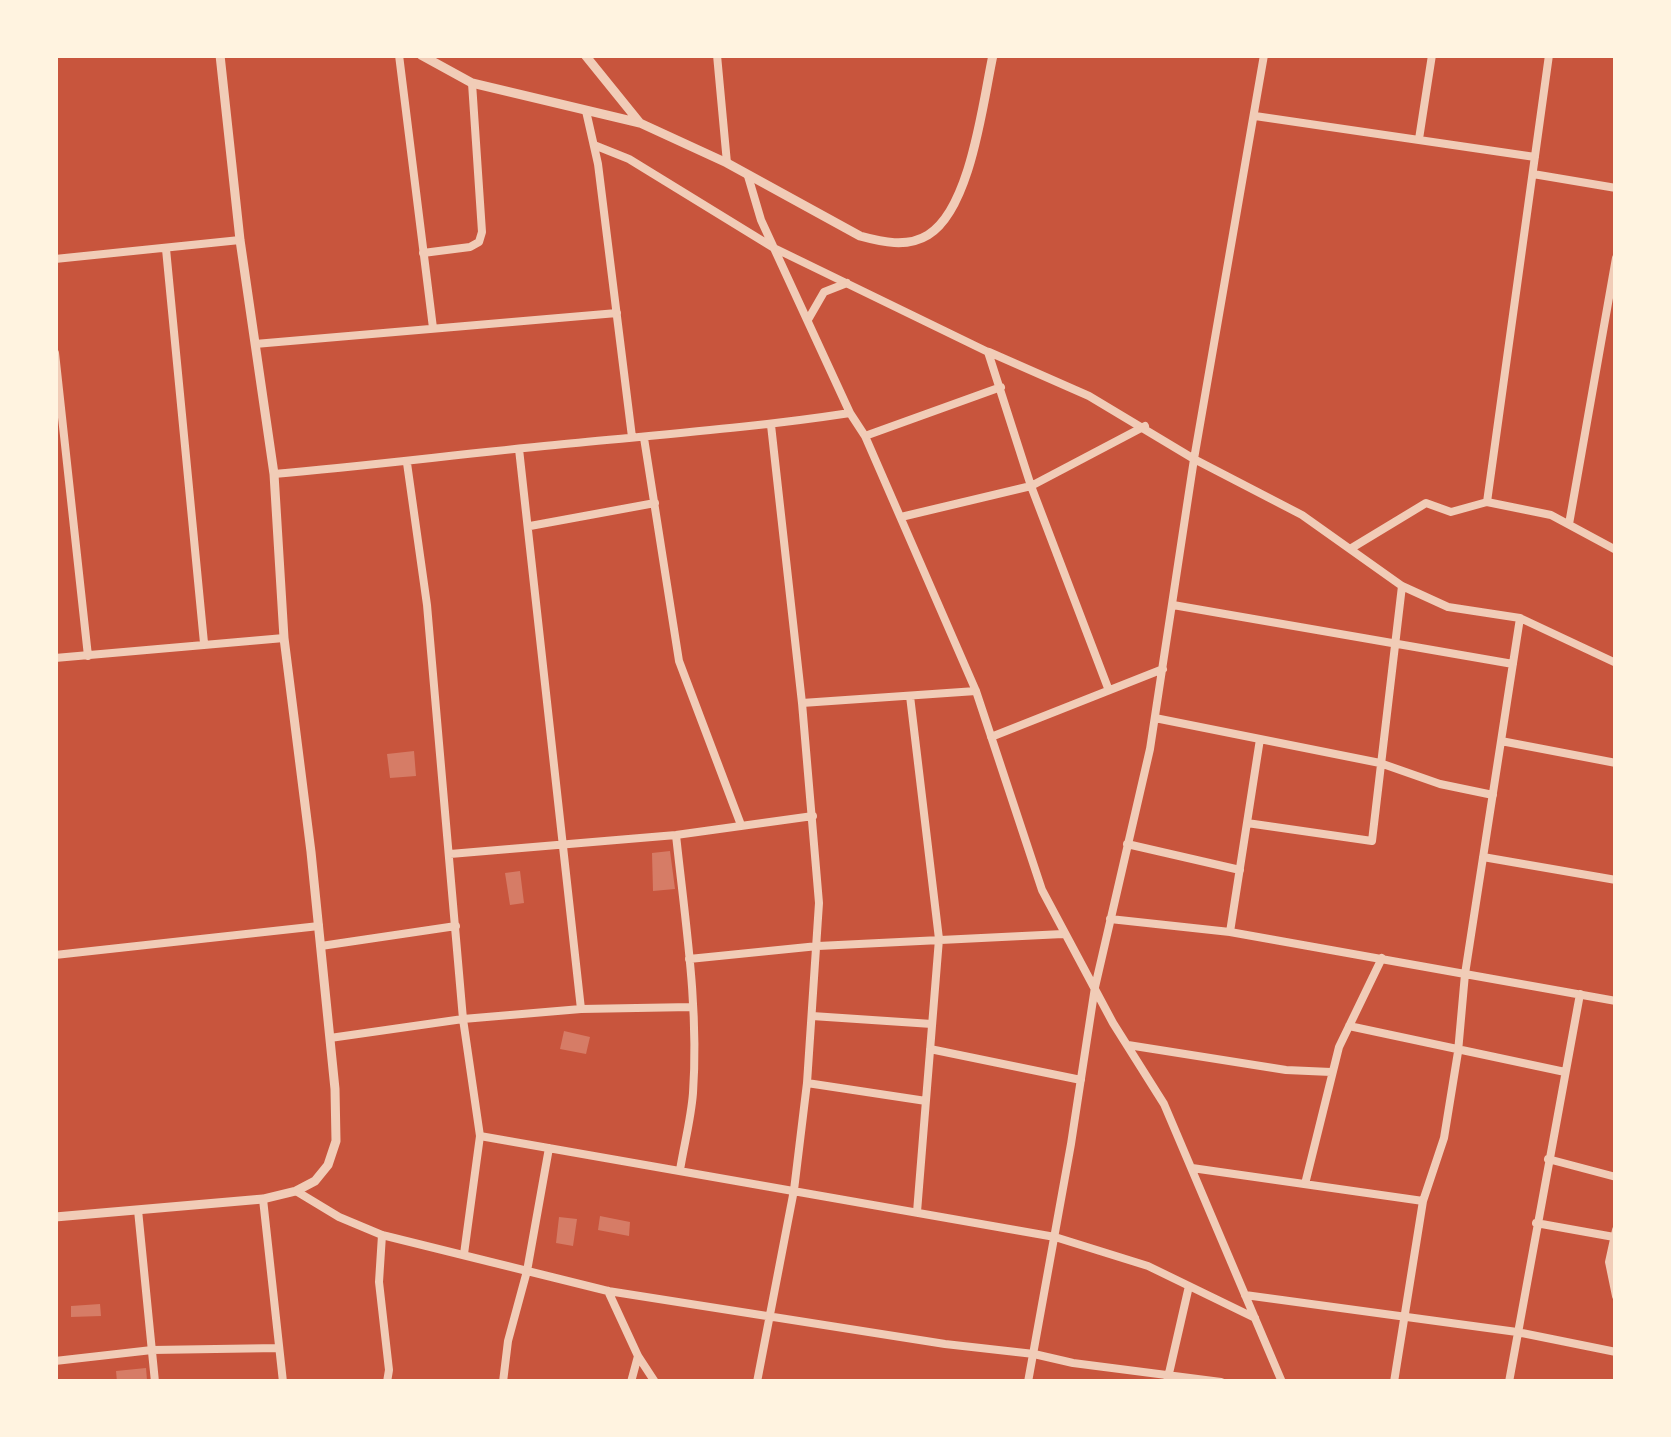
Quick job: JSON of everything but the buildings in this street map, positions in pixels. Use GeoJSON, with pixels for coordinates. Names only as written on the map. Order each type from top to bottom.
{"type":"FeatureCollection","features":[{"type":"Feature","properties":{"kind":"street"},"geometry":{"type":"LineString","coordinates":[[55,1217],[263,1199],[296,1191],[315,1182],[323,1172],[336,1141],[335,1089],[319,926],[284,638],[274,474],[240,240],[220,55]]}},
{"type":"Feature","properties":{"kind":"street"},"geometry":{"type":"LineString","coordinates":[[399,55],[433,328]]}},
{"type":"Feature","properties":{"kind":"street"},"geometry":{"type":"LineString","coordinates":[[421,55],[472,83],[640,123],[727,163],[860,236],[896,243],[930,234],[953,207],[969,170],[993,55]]}},
{"type":"Feature","properties":{"kind":"street"},"geometry":{"type":"LineString","coordinates":[[584,55],[640,123]]}},
{"type":"Feature","properties":{"kind":"street"},"geometry":{"type":"LineString","coordinates":[[717,55],[727,163]]}},
{"type":"Feature","properties":{"kind":"street"},"geometry":{"type":"LineString","coordinates":[[1028,1382],[1094,987],[1155,718],[1194,458],[1264,55]]}},
{"type":"Feature","properties":{"kind":"street"},"geometry":{"type":"LineString","coordinates":[[1419,139],[1432,55]]}},
{"type":"Feature","properties":{"kind":"street"},"geometry":{"type":"LineString","coordinates":[[1487,502],[1549,55]]}},
{"type":"Feature","properties":{"kind":"street"},"geometry":{"type":"LineString","coordinates":[[422,253],[470,246],[479,242],[482,232],[472,83]]}},
{"type":"Feature","properties":{"kind":"street"},"geometry":{"type":"LineString","coordinates":[[586,111],[618,313],[632,437]]}},
{"type":"Feature","properties":{"kind":"street"},"geometry":{"type":"LineString","coordinates":[[1255,116],[1535,157]]}},
{"type":"Feature","properties":{"kind":"street"},"geometry":{"type":"LineString","coordinates":[[594,145],[629,159],[774,248],[1145,426],[1194,458],[1302,515],[1402,586],[1448,607],[1520,618],[1616,663]]}},
{"type":"Feature","properties":{"kind":"street"},"geometry":{"type":"LineString","coordinates":[[1533,174],[1616,188]]}},
{"type":"Feature","properties":{"kind":"street"},"geometry":{"type":"LineString","coordinates":[[748,176],[774,248],[850,414],[865,436],[976,692],[1042,890],[1164,1104],[1282,1382]]}},
{"type":"Feature","properties":{"kind":"street"},"geometry":{"type":"LineString","coordinates":[[55,259],[240,240]]}},
{"type":"Feature","properties":{"kind":"street"},"geometry":{"type":"LineString","coordinates":[[166,249],[204,643]]}},
{"type":"Feature","properties":{"kind":"street"},"geometry":{"type":"LineString","coordinates":[[1569,524],[1614,287],[1616,258]]}},
{"type":"Feature","properties":{"kind":"street"},"geometry":{"type":"LineString","coordinates":[[809,318],[824,292],[846,283]]}},
{"type":"Feature","properties":{"kind":"street"},"geometry":{"type":"LineString","coordinates":[[255,344],[618,313]]}},
{"type":"Feature","properties":{"kind":"street"},"geometry":{"type":"LineString","coordinates":[[988,352],[1031,486],[1108,688]]}},
{"type":"Feature","properties":{"kind":"street"},"geometry":{"type":"LineString","coordinates":[[55,353],[58,417],[88,656]]}},
{"type":"Feature","properties":{"kind":"street"},"geometry":{"type":"LineString","coordinates":[[865,436],[1001,387]]}},
{"type":"Feature","properties":{"kind":"street"},"geometry":{"type":"LineString","coordinates":[[274,474],[850,414]]}},
{"type":"Feature","properties":{"kind":"street"},"geometry":{"type":"LineString","coordinates":[[757,1382],[794,1190],[807,1083],[819,903],[802,703],[771,425]]}},
{"type":"Feature","properties":{"kind":"street"},"geometry":{"type":"LineString","coordinates":[[901,517],[1031,486],[1145,426]]}},
{"type":"Feature","properties":{"kind":"street"},"geometry":{"type":"LineString","coordinates":[[644,438],[679,660],[741,825]]}},
{"type":"Feature","properties":{"kind":"street"},"geometry":{"type":"LineString","coordinates":[[519,448],[581,1009]]}},
{"type":"Feature","properties":{"kind":"street"},"geometry":{"type":"LineString","coordinates":[[407,463],[427,606],[463,1018],[480,1136],[464,1254]]}},
{"type":"Feature","properties":{"kind":"street"},"geometry":{"type":"LineString","coordinates":[[1350,549],[1426,503],[1451,512],[1487,502],[1551,515],[1616,550]]}},
{"type":"Feature","properties":{"kind":"street"},"geometry":{"type":"LineString","coordinates":[[530,526],[655,504]]}},
{"type":"Feature","properties":{"kind":"street"},"geometry":{"type":"LineString","coordinates":[[1247,823],[1372,841],[1402,586]]}},
{"type":"Feature","properties":{"kind":"street"},"geometry":{"type":"LineString","coordinates":[[1172,605],[1513,664]]}},
{"type":"Feature","properties":{"kind":"street"},"geometry":{"type":"LineString","coordinates":[[1394,1382],[1423,1201],[1444,1138],[1520,618]]}},
{"type":"Feature","properties":{"kind":"street"},"geometry":{"type":"LineString","coordinates":[[55,658],[284,638]]}},
{"type":"Feature","properties":{"kind":"street"},"geometry":{"type":"LineString","coordinates":[[991,736],[1162,669]]}},
{"type":"Feature","properties":{"kind":"street"},"geometry":{"type":"LineString","coordinates":[[802,703],[976,692]]}},
{"type":"Feature","properties":{"kind":"street"},"geometry":{"type":"LineString","coordinates":[[910,696],[939,939],[917,1212]]}},
{"type":"Feature","properties":{"kind":"street"},"geometry":{"type":"LineString","coordinates":[[1155,718],[1380,763],[1440,784],[1493,795]]}},
{"type":"Feature","properties":{"kind":"street"},"geometry":{"type":"LineString","coordinates":[[1230,932],[1260,739]]}},
{"type":"Feature","properties":{"kind":"street"},"geometry":{"type":"LineString","coordinates":[[1501,741],[1616,763]]}},
{"type":"Feature","properties":{"kind":"street"},"geometry":{"type":"LineString","coordinates":[[450,854],[676,835],[813,816]]}},
{"type":"Feature","properties":{"kind":"street"},"geometry":{"type":"LineString","coordinates":[[676,835],[692,1007],[693,1096],[680,1170]]}},
{"type":"Feature","properties":{"kind":"street"},"geometry":{"type":"LineString","coordinates":[[1127,844],[1240,870]]}},
{"type":"Feature","properties":{"kind":"street"},"geometry":{"type":"LineString","coordinates":[[1483,857],[1616,880]]}},
{"type":"Feature","properties":{"kind":"street"},"geometry":{"type":"LineString","coordinates":[[1110,919],[1230,932],[1616,1001]]}},
{"type":"Feature","properties":{"kind":"street"},"geometry":{"type":"LineString","coordinates":[[55,955],[319,926]]}},
{"type":"Feature","properties":{"kind":"street"},"geometry":{"type":"LineString","coordinates":[[321,946],[456,926]]}},
{"type":"Feature","properties":{"kind":"street"},"geometry":{"type":"LineString","coordinates":[[689,959],[818,946],[1064,934]]}},
{"type":"Feature","properties":{"kind":"street"},"geometry":{"type":"LineString","coordinates":[[1305,1184],[1331,1072],[1348,1026],[1382,958]]}},
{"type":"Feature","properties":{"kind":"street"},"geometry":{"type":"LineString","coordinates":[[1509,1382],[1580,994]]}},
{"type":"Feature","properties":{"kind":"street"},"geometry":{"type":"LineString","coordinates":[[330,1038],[463,1018],[581,1009],[692,1007]]}},
{"type":"Feature","properties":{"kind":"street"},"geometry":{"type":"LineString","coordinates":[[812,1016],[932,1024]]}},
{"type":"Feature","properties":{"kind":"street"},"geometry":{"type":"LineString","coordinates":[[1348,1026],[1565,1072]]}},
{"type":"Feature","properties":{"kind":"street"},"geometry":{"type":"LineString","coordinates":[[1127,1045],[1286,1070],[1331,1072]]}},
{"type":"Feature","properties":{"kind":"street"},"geometry":{"type":"LineString","coordinates":[[930,1049],[1080,1080]]}},
{"type":"Feature","properties":{"kind":"street"},"geometry":{"type":"LineString","coordinates":[[807,1083],[926,1101]]}},
{"type":"Feature","properties":{"kind":"street"},"geometry":{"type":"LineString","coordinates":[[480,1136],[1055,1237],[1148,1266],[1255,1318]]}},
{"type":"Feature","properties":{"kind":"street"},"geometry":{"type":"LineString","coordinates":[[503,1382],[508,1341],[527,1271],[549,1148]]}},
{"type":"Feature","properties":{"kind":"street"},"geometry":{"type":"LineString","coordinates":[[1548,1159],[1616,1177]]}},
{"type":"Feature","properties":{"kind":"street"},"geometry":{"type":"LineString","coordinates":[[1192,1168],[1423,1201]]}},
{"type":"Feature","properties":{"kind":"street"},"geometry":{"type":"LineString","coordinates":[[296,1191],[338,1216],[382,1235],[608,1292],[1034,1354],[1168,1378],[1221,1382]]}},
{"type":"Feature","properties":{"kind":"street"},"geometry":{"type":"LineString","coordinates":[[263,1199],[282,1382]]}},
{"type":"Feature","properties":{"kind":"street"},"geometry":{"type":"LineString","coordinates":[[138,1210],[155,1382]]}},
{"type":"Feature","properties":{"kind":"street"},"geometry":{"type":"LineString","coordinates":[[1536,1224],[1615,1234],[1609,1262],[1616,1296]]}},
{"type":"Feature","properties":{"kind":"street"},"geometry":{"type":"LineString","coordinates":[[382,1235],[378,1282],[389,1370],[387,1382]]}},
{"type":"Feature","properties":{"kind":"street"},"geometry":{"type":"LineString","coordinates":[[1168,1378],[1189,1286]]}},
{"type":"Feature","properties":{"kind":"street"},"geometry":{"type":"LineString","coordinates":[[608,1292],[654,1382]]}},
{"type":"Feature","properties":{"kind":"street"},"geometry":{"type":"LineString","coordinates":[[1245,1295],[1517,1332],[1616,1352]]}},
{"type":"Feature","properties":{"kind":"street"},"geometry":{"type":"LineString","coordinates":[[55,1361],[152,1350],[279,1348]]}},
{"type":"Feature","properties":{"kind":"street"},"geometry":{"type":"LineString","coordinates":[[631,1382],[638,1356]]}}]}
